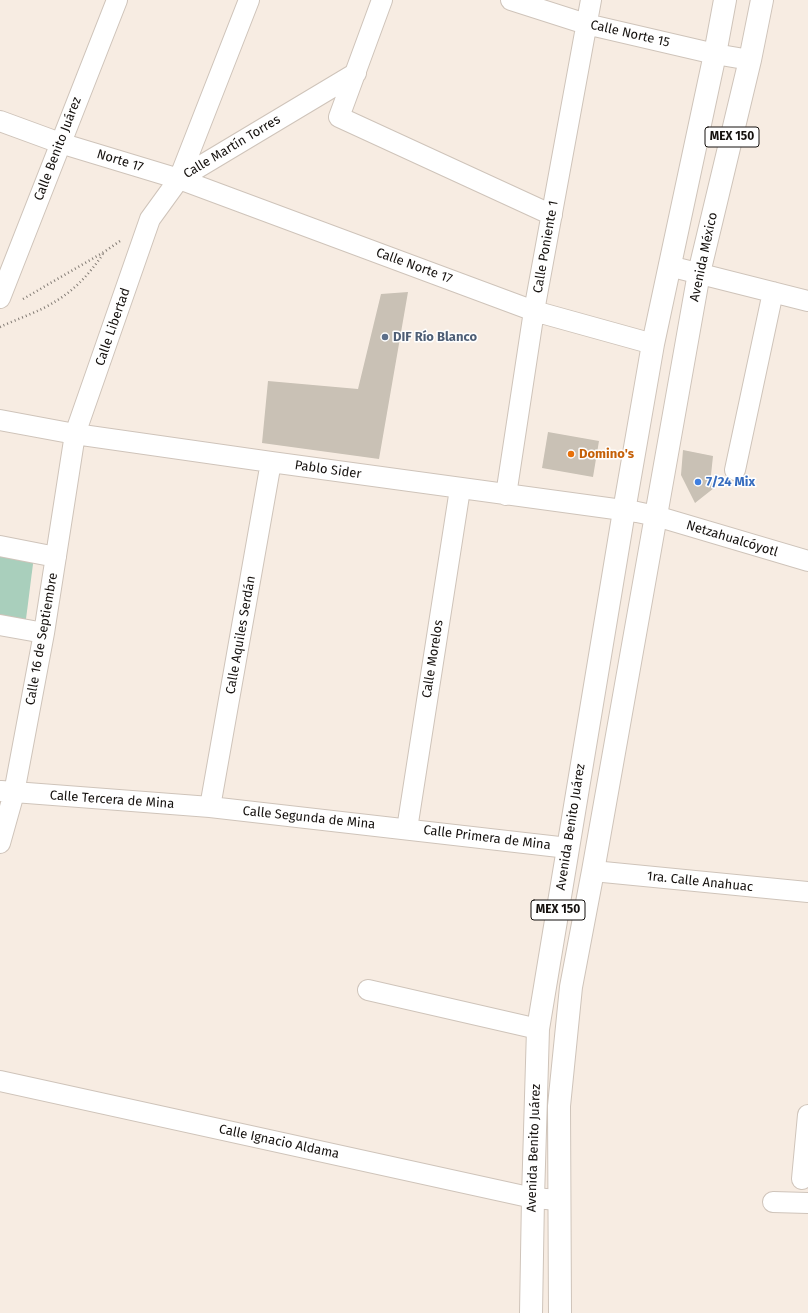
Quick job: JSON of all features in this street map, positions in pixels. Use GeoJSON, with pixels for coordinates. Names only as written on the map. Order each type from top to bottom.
{"type":"FeatureCollection","features":[{"type":"Feature","properties":{"kind":"main road","name":"MEX 150"},"geometry":{"type":"LineString","coordinates":[[624,510],[653,344],[715,54],[725,0]]}},
{"type":"Feature","properties":{"kind":"main road","name":"Avenida México"},"geometry":{"type":"LineString","coordinates":[[656,516],[699,273],[750,60],[762,0]]}},
{"type":"Feature","properties":{"kind":"main road","name":"Avenida Benito Juárez"},"geometry":{"type":"LineString","coordinates":[[531,1313],[538,1029],[624,510]]}},
{"type":"Feature","properties":{"kind":"main road","name":"Avenida Benito Juárez"},"geometry":{"type":"LineString","coordinates":[[560,1313],[559,1106],[571,987],[656,516]]}},
{"type":"Feature","properties":{"kind":"street","name":"Calle Benito Juárez"},"geometry":{"type":"LineString","coordinates":[[0,298],[117,0]]}},
{"type":"Feature","properties":{"kind":"street"},"geometry":{"type":"LineString","coordinates":[[179,179],[249,0]]}},
{"type":"Feature","properties":{"kind":"street"},"geometry":{"type":"LineString","coordinates":[[382,0],[339,117],[552,215]]}},
{"type":"Feature","properties":{"kind":"street","name":"Calle Norte 15"},"geometry":{"type":"LineString","coordinates":[[511,0],[586,24],[715,54],[750,60]]}},
{"type":"Feature","properties":{"kind":"street","name":"Calle Poniente 1"},"geometry":{"type":"LineString","coordinates":[[506,495],[534,311],[591,0]]}},
{"type":"Feature","properties":{"kind":"street","name":"Calle Martín Torres"},"geometry":{"type":"LineString","coordinates":[[150,219],[179,179],[356,73]]}},
{"type":"Feature","properties":{"kind":"street","name":"Norte 17"},"geometry":{"type":"LineString","coordinates":[[0,121],[60,143],[179,179]]}},
{"type":"Feature","properties":{"kind":"street","name":"Calle Norte 17"},"geometry":{"type":"LineString","coordinates":[[179,179],[534,311],[653,344]]}},
{"type":"Feature","properties":{"kind":"street","name":"Calle Libertad"},"geometry":{"type":"LineString","coordinates":[[75,434],[150,219]]}},
{"type":"Feature","properties":{"kind":"street"},"geometry":{"type":"LineString","coordinates":[[669,266],[808,301]]}},
{"type":"Feature","properties":{"kind":"street"},"geometry":{"type":"LineString","coordinates":[[735,470],[773,292]]}},
{"type":"Feature","properties":{"kind":"street","name":"Pablo Sider"},"geometry":{"type":"LineString","coordinates":[[0,420],[75,434],[460,489],[624,510],[656,516]]}},
{"type":"Feature","properties":{"kind":"street","name":"Calle 16 de Septiembre"},"geometry":{"type":"LineString","coordinates":[[0,843],[7,792],[44,633],[75,434]]}},
{"type":"Feature","properties":{"kind":"street","name":"Calle Aquiles Serdán"},"geometry":{"type":"LineString","coordinates":[[210,807],[271,462]]}},
{"type":"Feature","properties":{"kind":"street","name":"Calle Morelos"},"geometry":{"type":"LineString","coordinates":[[407,828],[460,489]]}},
{"type":"Feature","properties":{"kind":"street","name":"Netzahualcóyotl"},"geometry":{"type":"LineString","coordinates":[[656,516],[808,561]]}},
{"type":"Feature","properties":{"kind":"street"},"geometry":{"type":"LineString","coordinates":[[0,546],[56,557]]}},
{"type":"Feature","properties":{"kind":"street"},"geometry":{"type":"LineString","coordinates":[[0,625],[44,633]]}},
{"type":"Feature","properties":{"kind":"street","name":"Calle Tercera de Mina"},"geometry":{"type":"LineString","coordinates":[[7,792],[210,807]]}},
{"type":"Feature","properties":{"kind":"street","name":"Calle Segunda de Mina"},"geometry":{"type":"LineString","coordinates":[[210,807],[407,828]]}},
{"type":"Feature","properties":{"kind":"street","name":"Calle Primera de Mina"},"geometry":{"type":"LineString","coordinates":[[407,828],[568,848]]}},
{"type":"Feature","properties":{"kind":"street","name":"1ra. Calle Anahuac"},"geometry":{"type":"LineString","coordinates":[[593,871],[808,892]]}},
{"type":"Feature","properties":{"kind":"street"},"geometry":{"type":"LineString","coordinates":[[368,990],[538,1029]]}},
{"type":"Feature","properties":{"kind":"street","name":"Calle Ignacio Aldama"},"geometry":{"type":"LineString","coordinates":[[0,1081],[533,1198],[559,1200]]}},
{"type":"Feature","properties":{"kind":"street"},"geometry":{"type":"LineString","coordinates":[[802,1178],[808,1115]]}},
{"type":"Feature","properties":{"kind":"street"},"geometry":{"type":"LineString","coordinates":[[773,1202],[808,1203]]}},
{"type":"Feature","properties":{"kind":"path"},"geometry":{"type":"LineString","coordinates":[[20,301],[122,240]]}},
{"type":"Feature","properties":{"kind":"path"},"geometry":{"type":"LineString","coordinates":[[0,327],[55,302],[76,286],[93,269],[104,252]]}},
{"type":"Feature","properties":{"kind":"green space"},"geometry":{"type":"Polygon","coordinates":[[[0,549],[34,556],[25,627],[0,622],[0,549]]]}},
{"type":"Feature","properties":{"kind":"building","name":"DIF Río Blanco"},"geometry":{"type":"Polygon","coordinates":[[[408,292],[379,459],[262,443],[268,381],[358,389],[381,294],[408,292]]]}},
{"type":"Feature","properties":{"kind":"building","name":"Domino's"},"geometry":{"type":"Polygon","coordinates":[[[548,432],[599,441],[593,477],[542,468],[548,432]]]}},
{"type":"Feature","properties":{"kind":"building","name":"7/24 Mix"},"geometry":{"type":"Polygon","coordinates":[[[683,450],[713,456],[711,475],[714,488],[695,503],[681,475],[683,450]]]}},
{"type":"Feature","properties":{"kind":"place","name":"DIF Río Blanco"},"geometry":{"type":"Point","coordinates":[385,337]}},
{"type":"Feature","properties":{"kind":"place","name":"Domino's"},"geometry":{"type":"Point","coordinates":[571,454]}},
{"type":"Feature","properties":{"kind":"place","name":"7/24 Mix"},"geometry":{"type":"Point","coordinates":[698,482]}}]}
